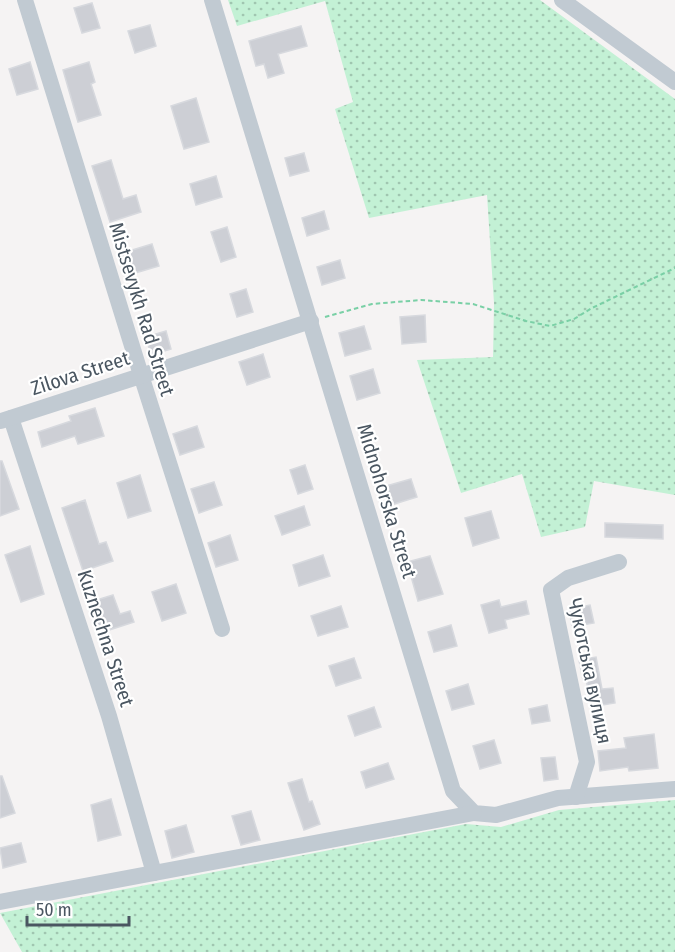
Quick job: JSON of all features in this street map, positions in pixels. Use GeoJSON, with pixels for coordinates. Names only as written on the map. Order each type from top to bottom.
{"type":"FeatureCollection","features":[{"type":"Feature","properties":{"kind":"street","name":"Mistsevykh Rad Street"},"geometry":{"type":"LineString","coordinates":[[25,0],[222,629]]}},
{"type":"Feature","properties":{"kind":"street","name":"Midnohorska Street"},"geometry":{"type":"LineString","coordinates":[[212,0],[453,791],[474,813]]}},
{"type":"Feature","properties":{"kind":"street"},"geometry":{"type":"LineString","coordinates":[[562,0],[675,81]]}},
{"type":"Feature","properties":{"kind":"street","name":"Zilova Street"},"geometry":{"type":"LineString","coordinates":[[5,420],[311,321]]}},
{"type":"Feature","properties":{"kind":"street","name":"Kuznechna Street"},"geometry":{"type":"LineString","coordinates":[[5,420],[109,716],[154,873]]}},
{"type":"Feature","properties":{"kind":"street","name":"Чукотська вулиця"},"geometry":{"type":"LineString","coordinates":[[576,797],[587,762],[551,590],[568,578],[619,562]]}},
{"type":"Feature","properties":{"kind":"street"},"geometry":{"type":"LineString","coordinates":[[0,902],[474,813],[496,815],[558,798],[675,789]]}},
{"type":"Feature","properties":{"kind":"path"},"geometry":{"type":"LineString","coordinates":[[311,321],[372,304],[420,300],[473,304],[550,326],[574,319],[675,268]]}},
{"type":"Feature","properties":{"kind":"green space"},"geometry":{"type":"Polygon","coordinates":[[[228,0],[540,0],[675,99],[675,495],[594,481],[585,527],[541,537],[522,474],[461,493],[417,360],[493,357],[494,303],[487,195],[369,218],[335,109],[353,102],[325,1],[237,26],[228,0]]]}},
{"type":"Feature","properties":{"kind":"green space"},"geometry":{"type":"Polygon","coordinates":[[[675,800],[675,952],[22,952],[0,913],[466,824],[501,827],[559,810],[675,800]]]}},
{"type":"Feature","properties":{"kind":"building"},"geometry":{"type":"Polygon","coordinates":[[[92,3],[100,28],[82,33],[74,8],[92,3]]]}},
{"type":"Feature","properties":{"kind":"building"},"geometry":{"type":"Polygon","coordinates":[[[150,25],[156,46],[135,53],[128,31],[150,25]]]}},
{"type":"Feature","properties":{"kind":"building"},"geometry":{"type":"Polygon","coordinates":[[[301,26],[307,46],[278,54],[284,73],[268,78],[264,64],[256,66],[249,41],[301,26]]]}},
{"type":"Feature","properties":{"kind":"building"},"geometry":{"type":"Polygon","coordinates":[[[30,62],[38,89],[17,95],[9,69],[30,62]]]}},
{"type":"Feature","properties":{"kind":"building"},"geometry":{"type":"Polygon","coordinates":[[[89,62],[95,82],[91,84],[101,115],[78,122],[63,70],[89,62]]]}},
{"type":"Feature","properties":{"kind":"building"},"geometry":{"type":"Polygon","coordinates":[[[196,98],[209,142],[184,149],[171,106],[196,98]]]}},
{"type":"Feature","properties":{"kind":"building"},"geometry":{"type":"Polygon","coordinates":[[[304,153],[309,171],[290,176],[285,158],[304,153]]]}},
{"type":"Feature","properties":{"kind":"building"},"geometry":{"type":"Polygon","coordinates":[[[111,160],[123,199],[136,195],[141,212],[110,222],[92,166],[111,160]]]}},
{"type":"Feature","properties":{"kind":"building"},"geometry":{"type":"Polygon","coordinates":[[[216,176],[222,197],[196,205],[190,184],[216,176]]]}},
{"type":"Feature","properties":{"kind":"building"},"geometry":{"type":"Polygon","coordinates":[[[324,211],[329,229],[307,236],[302,218],[324,211]]]}},
{"type":"Feature","properties":{"kind":"building"},"geometry":{"type":"Polygon","coordinates":[[[227,227],[236,257],[221,262],[211,232],[227,227]]]}},
{"type":"Feature","properties":{"kind":"building"},"geometry":{"type":"Polygon","coordinates":[[[152,244],[159,266],[125,276],[119,254],[152,244]]]}},
{"type":"Feature","properties":{"kind":"building"},"geometry":{"type":"Polygon","coordinates":[[[340,260],[345,278],[322,285],[317,267],[340,260]]]}},
{"type":"Feature","properties":{"kind":"building"},"geometry":{"type":"Polygon","coordinates":[[[246,289],[253,312],[237,317],[230,294],[246,289]]]}},
{"type":"Feature","properties":{"kind":"building"},"geometry":{"type":"Polygon","coordinates":[[[425,315],[426,342],[402,344],[400,317],[425,315]]]}},
{"type":"Feature","properties":{"kind":"building"},"geometry":{"type":"Polygon","coordinates":[[[364,326],[371,349],[345,356],[339,333],[364,326]]]}},
{"type":"Feature","properties":{"kind":"building"},"geometry":{"type":"Polygon","coordinates":[[[166,331],[171,349],[151,355],[146,337],[166,331]]]}},
{"type":"Feature","properties":{"kind":"building"},"geometry":{"type":"Polygon","coordinates":[[[263,354],[270,377],[247,385],[239,362],[263,354]]]}},
{"type":"Feature","properties":{"kind":"building"},"geometry":{"type":"Polygon","coordinates":[[[373,369],[380,393],[357,400],[350,376],[373,369]]]}},
{"type":"Feature","properties":{"kind":"building"},"geometry":{"type":"Polygon","coordinates":[[[95,408],[104,436],[78,444],[75,436],[42,447],[38,432],[71,421],[69,416],[95,408]]]}},
{"type":"Feature","properties":{"kind":"building"},"geometry":{"type":"Polygon","coordinates":[[[197,426],[204,447],[180,455],[173,434],[197,426]]]}},
{"type":"Feature","properties":{"kind":"building"},"geometry":{"type":"Polygon","coordinates":[[[0,461],[2,461],[19,509],[0,516],[0,461]]]}},
{"type":"Feature","properties":{"kind":"building"},"geometry":{"type":"Polygon","coordinates":[[[305,465],[313,489],[298,494],[290,470],[305,465]]]}},
{"type":"Feature","properties":{"kind":"building"},"geometry":{"type":"Polygon","coordinates":[[[140,475],[151,511],[128,518],[117,483],[140,475]]]}},
{"type":"Feature","properties":{"kind":"building"},"geometry":{"type":"Polygon","coordinates":[[[411,479],[417,497],[391,505],[386,486],[411,479]]]}},
{"type":"Feature","properties":{"kind":"building"},"geometry":{"type":"Polygon","coordinates":[[[214,482],[222,505],[199,513],[191,489],[214,482]]]}},
{"type":"Feature","properties":{"kind":"building"},"geometry":{"type":"Polygon","coordinates":[[[85,500],[99,544],[106,542],[113,561],[83,571],[62,508],[85,500]]]}},
{"type":"Feature","properties":{"kind":"building"},"geometry":{"type":"Polygon","coordinates":[[[304,506],[310,525],[282,535],[275,516],[304,506]]]}},
{"type":"Feature","properties":{"kind":"building"},"geometry":{"type":"Polygon","coordinates":[[[491,511],[499,538],[473,546],[465,518],[491,511]]]}},
{"type":"Feature","properties":{"kind":"building"},"geometry":{"type":"Polygon","coordinates":[[[605,523],[663,525],[663,539],[605,537],[605,523]]]}},
{"type":"Feature","properties":{"kind":"building"},"geometry":{"type":"Polygon","coordinates":[[[230,535],[238,560],[216,567],[208,543],[230,535]]]}},
{"type":"Feature","properties":{"kind":"building"},"geometry":{"type":"Polygon","coordinates":[[[30,546],[44,594],[21,602],[5,555],[30,546]]]}},
{"type":"Feature","properties":{"kind":"building"},"geometry":{"type":"Polygon","coordinates":[[[323,555],[330,576],[299,586],[293,565],[323,555]]]}},
{"type":"Feature","properties":{"kind":"building"},"geometry":{"type":"Polygon","coordinates":[[[430,556],[443,594],[418,601],[407,562],[430,556]]]}},
{"type":"Feature","properties":{"kind":"building"},"geometry":{"type":"Polygon","coordinates":[[[176,584],[186,613],[162,621],[152,592],[176,584]]]}},
{"type":"Feature","properties":{"kind":"building"},"geometry":{"type":"Polygon","coordinates":[[[113,595],[120,614],[130,611],[134,622],[100,633],[90,602],[113,595]]]}},
{"type":"Feature","properties":{"kind":"building"},"geometry":{"type":"Polygon","coordinates":[[[499,600],[501,607],[526,601],[529,614],[505,620],[507,628],[489,633],[481,605],[499,600]]]}},
{"type":"Feature","properties":{"kind":"building"},"geometry":{"type":"Polygon","coordinates":[[[590,605],[594,623],[572,627],[569,609],[590,605]]]}},
{"type":"Feature","properties":{"kind":"building"},"geometry":{"type":"Polygon","coordinates":[[[341,606],[348,627],[318,636],[311,616],[341,606]]]}},
{"type":"Feature","properties":{"kind":"building"},"geometry":{"type":"Polygon","coordinates":[[[451,625],[457,646],[434,652],[428,632],[451,625]]]}},
{"type":"Feature","properties":{"kind":"building"},"geometry":{"type":"Polygon","coordinates":[[[596,657],[602,689],[613,688],[615,703],[591,707],[586,679],[583,680],[579,660],[596,657]]]}},
{"type":"Feature","properties":{"kind":"building"},"geometry":{"type":"Polygon","coordinates":[[[354,658],[361,678],[336,686],[329,666],[354,658]]]}},
{"type":"Feature","properties":{"kind":"building"},"geometry":{"type":"Polygon","coordinates":[[[468,684],[474,704],[452,710],[446,691],[468,684]]]}},
{"type":"Feature","properties":{"kind":"building"},"geometry":{"type":"Polygon","coordinates":[[[547,705],[550,721],[532,724],[529,709],[547,705]]]}},
{"type":"Feature","properties":{"kind":"building"},"geometry":{"type":"Polygon","coordinates":[[[374,707],[381,727],[355,736],[348,716],[374,707]]]}},
{"type":"Feature","properties":{"kind":"building"},"geometry":{"type":"Polygon","coordinates":[[[654,734],[658,768],[629,771],[628,767],[600,771],[598,751],[626,748],[624,738],[654,734]]]}},
{"type":"Feature","properties":{"kind":"building"},"geometry":{"type":"Polygon","coordinates":[[[494,740],[501,763],[480,769],[473,746],[494,740]]]}},
{"type":"Feature","properties":{"kind":"building"},"geometry":{"type":"Polygon","coordinates":[[[555,757],[558,779],[544,781],[541,758],[555,757]]]}},
{"type":"Feature","properties":{"kind":"building"},"geometry":{"type":"Polygon","coordinates":[[[388,763],[394,779],[366,788],[361,772],[388,763]]]}},
{"type":"Feature","properties":{"kind":"building"},"geometry":{"type":"Polygon","coordinates":[[[0,776],[2,776],[15,813],[0,818],[0,776]]]}},
{"type":"Feature","properties":{"kind":"building"},"geometry":{"type":"Polygon","coordinates":[[[302,779],[309,802],[312,801],[320,824],[304,830],[288,783],[302,779]]]}},
{"type":"Feature","properties":{"kind":"building"},"geometry":{"type":"Polygon","coordinates":[[[111,799],[121,835],[98,841],[91,805],[111,799]]]}},
{"type":"Feature","properties":{"kind":"building"},"geometry":{"type":"Polygon","coordinates":[[[251,811],[260,840],[241,845],[232,816],[251,811]]]}},
{"type":"Feature","properties":{"kind":"building"},"geometry":{"type":"Polygon","coordinates":[[[186,825],[194,852],[172,858],[165,831],[186,825]]]}},
{"type":"Feature","properties":{"kind":"building"},"geometry":{"type":"Polygon","coordinates":[[[21,843],[26,862],[3,868],[0,848],[21,843]]]}}]}
